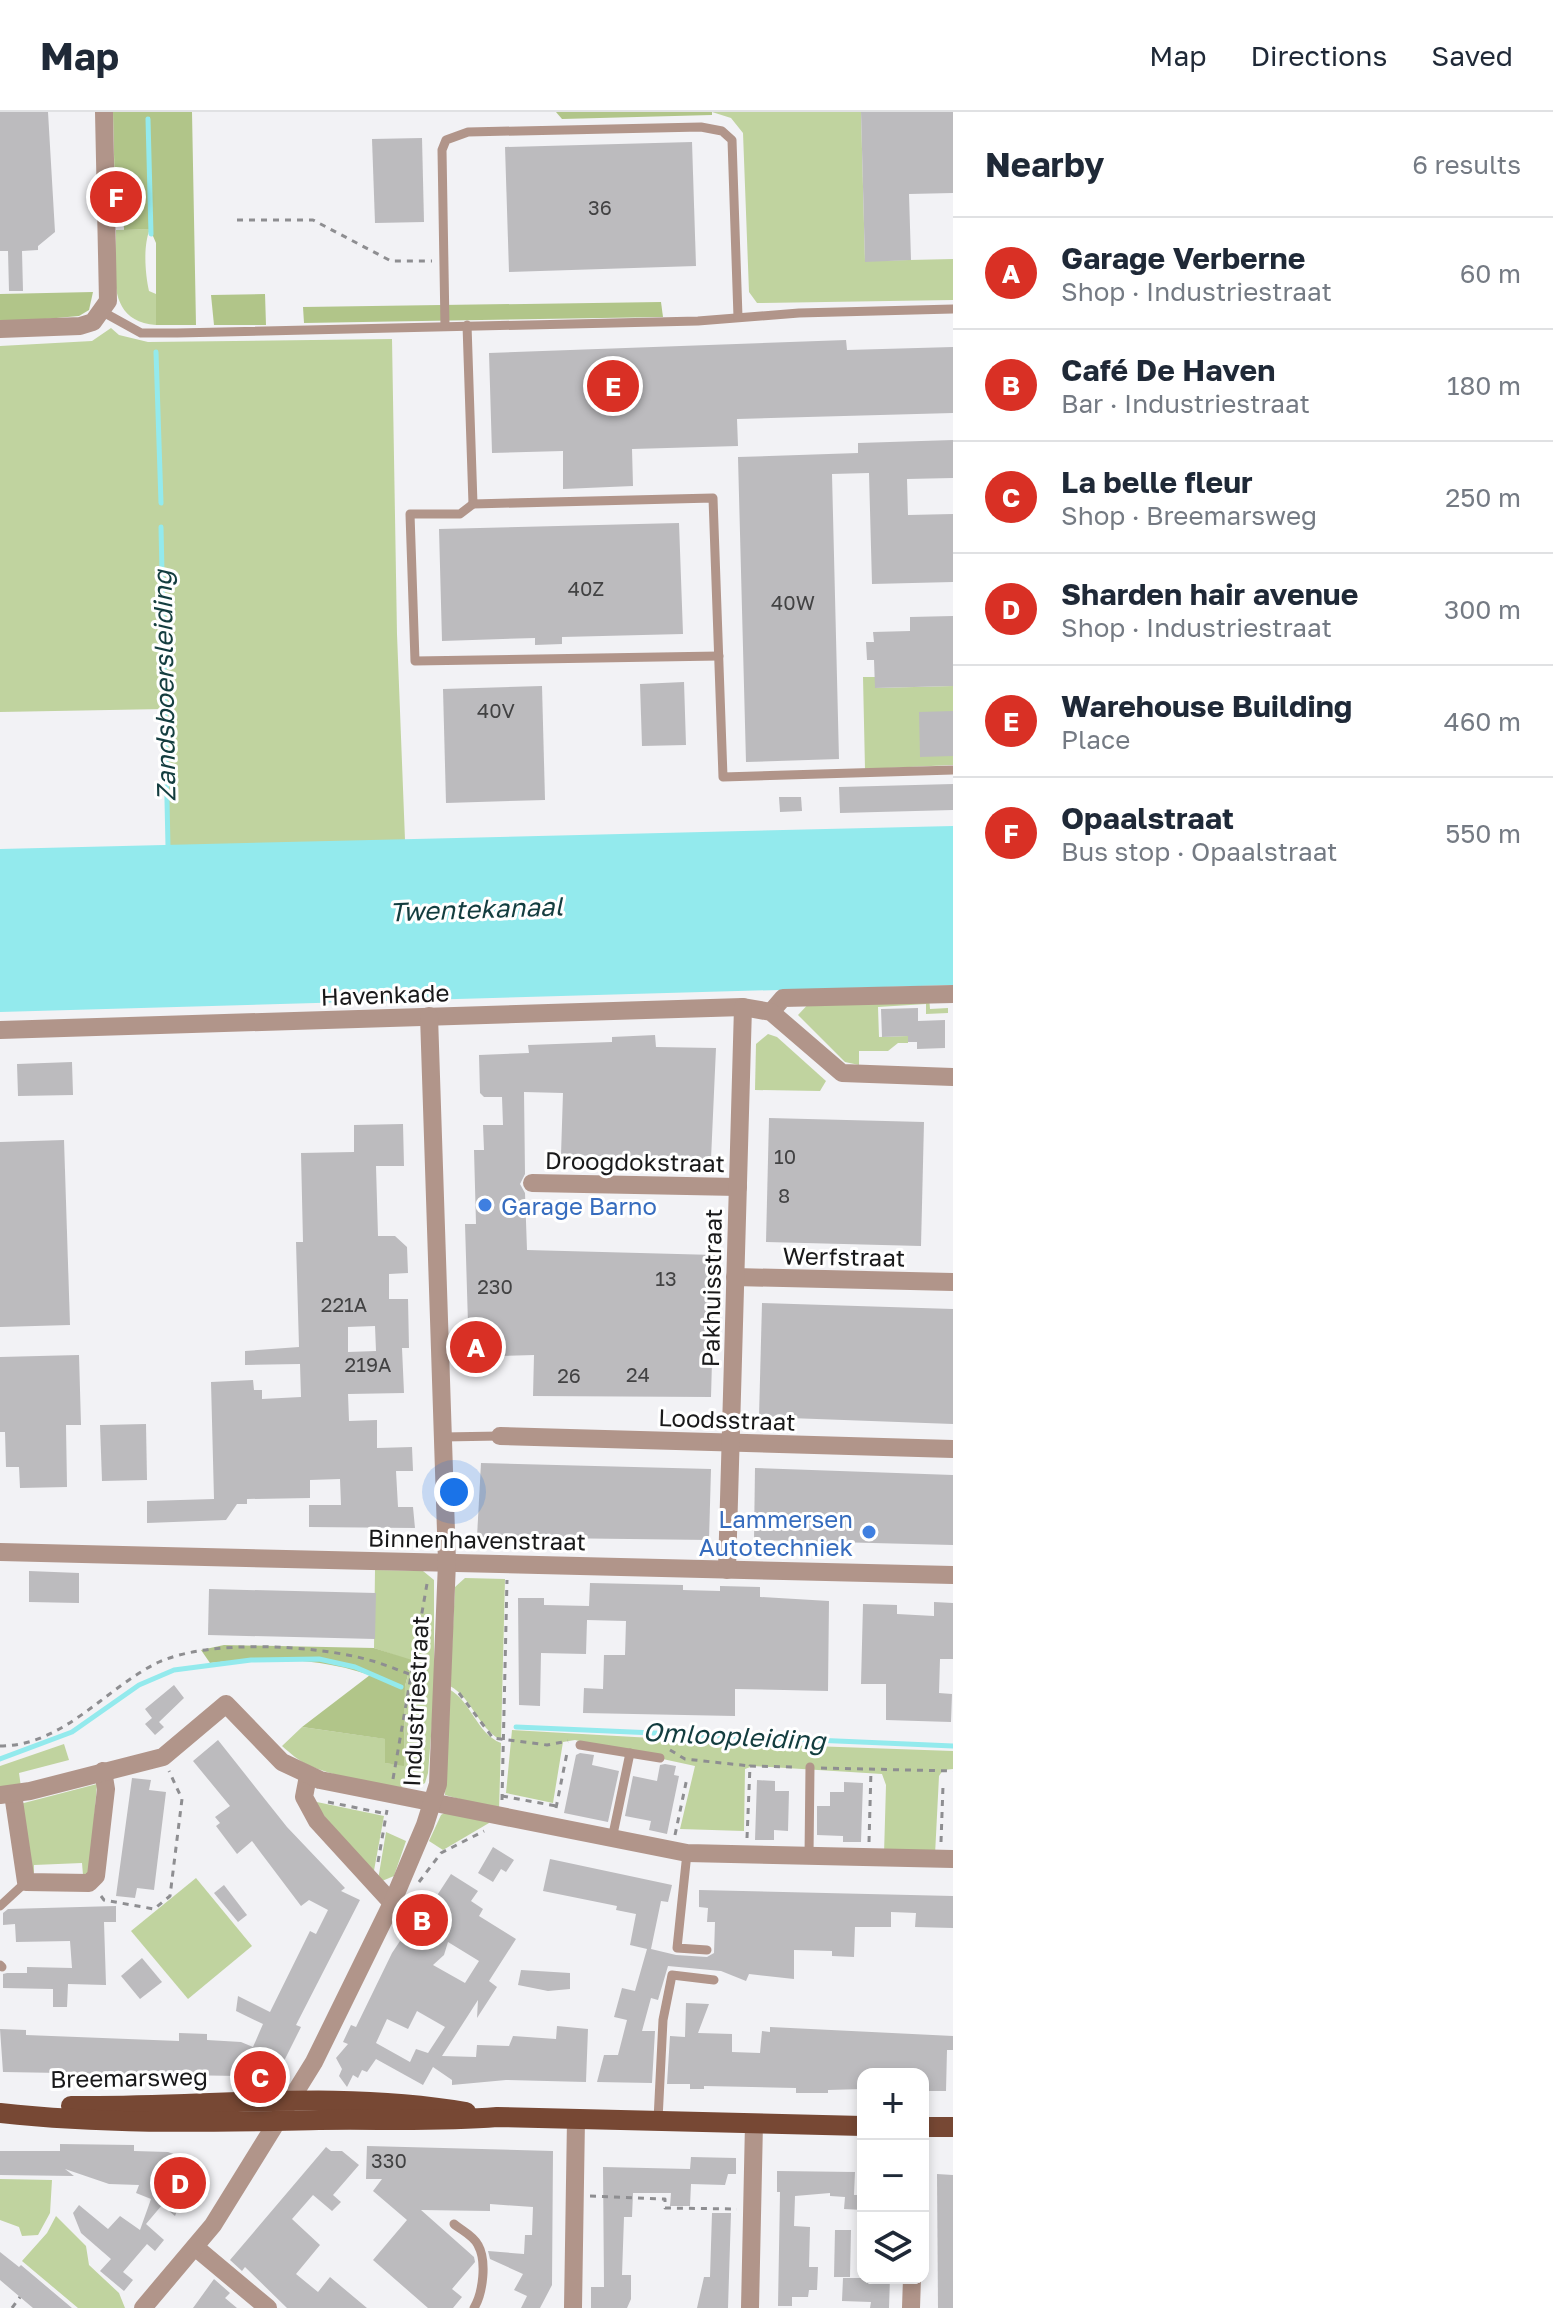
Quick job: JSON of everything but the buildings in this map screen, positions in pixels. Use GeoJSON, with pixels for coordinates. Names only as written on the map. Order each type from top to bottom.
{"type":"FeatureCollection","features":[{"type":"Feature","properties":{"kind":"main road","name":"Breemarsweg"},"geometry":{"type":"LineString","coordinates":[[0,2110],[290,2099],[377,2101],[497,2117],[857,2126]]}},
{"type":"Feature","properties":{"kind":"main road","name":"Breemarsweg"},"geometry":{"type":"LineString","coordinates":[[0,2110],[131,2122],[444,2122],[497,2117]]}},
{"type":"Feature","properties":{"kind":"main road"},"geometry":{"type":"LineString","coordinates":[[929,2127],[953,2127]]}},
{"type":"Feature","properties":{"kind":"street"},"geometry":{"type":"LineString","coordinates":[[0,329],[80,326],[93,322],[103,312],[108,301],[104,112]]}},
{"type":"Feature","properties":{"kind":"street"},"geometry":{"type":"LineString","coordinates":[[953,994],[783,998],[771,1012],[842,1073],[953,1077]]}},
{"type":"Feature","properties":{"kind":"street","name":"Havenkade"},"geometry":{"type":"LineString","coordinates":[[0,1030],[743,1007],[771,1012]]}},
{"type":"Feature","properties":{"kind":"street","name":"Pakhuisstraat"},"geometry":{"type":"LineString","coordinates":[[727,1570],[743,1007]]}},
{"type":"Feature","properties":{"kind":"street","name":"Industriestraat"},"geometry":{"type":"LineString","coordinates":[[143,2308],[213,2225],[314,2062],[392,1903],[438,1784],[442,1683],[439,1562],[443,1437],[429,1016]]}},
{"type":"Feature","properties":{"kind":"street","name":"Droogdokstraat"},"geometry":{"type":"LineString","coordinates":[[532,1183],[738,1187]]}},
{"type":"Feature","properties":{"kind":"street","name":"Werfstraat"},"geometry":{"type":"LineString","coordinates":[[735,1277],[953,1282]]}},
{"type":"Feature","properties":{"kind":"street","name":"Loodsstraat"},"geometry":{"type":"LineString","coordinates":[[500,1436],[953,1449]]}},
{"type":"Feature","properties":{"kind":"street","name":"Binnenhavenstraat"},"geometry":{"type":"LineString","coordinates":[[0,1552],[953,1575]]}},
{"type":"Feature","properties":{"kind":"street"},"geometry":{"type":"LineString","coordinates":[[103,1771],[106,1789],[96,1876],[91,1883],[26,1882],[6,1795],[103,1771],[163,1757],[226,1704],[270,1753],[308,1776],[501,1818],[679,1852],[947,1858]]}},
{"type":"Feature","properties":{"kind":"street"},"geometry":{"type":"LineString","coordinates":[[308,1776],[304,1797],[317,1821],[373,1886],[392,1903]]}},
{"type":"Feature","properties":{"kind":"street"},"geometry":{"type":"LineString","coordinates":[[573,2308],[576,2119]]}},
{"type":"Feature","properties":{"kind":"street"},"geometry":{"type":"LineString","coordinates":[[750,2308],[754,2123]]}},
{"type":"Feature","properties":{"kind":"street"},"geometry":{"type":"LineString","coordinates":[[195,2247],[268,2308]]}},
{"type":"Feature","properties":{"kind":"street"},"geometry":{"type":"LineString","coordinates":[[911,2308],[912,2284]]}},
{"type":"Feature","properties":{"kind":"lane"},"geometry":{"type":"LineString","coordinates":[[445,326],[442,150],[446,140],[459,133],[635,127],[701,127],[722,131],[732,140],[738,317]]}},
{"type":"Feature","properties":{"kind":"lane"},"geometry":{"type":"LineString","coordinates":[[103,312],[141,333],[953,309]]}},
{"type":"Feature","properties":{"kind":"lane"},"geometry":{"type":"LineString","coordinates":[[467,325],[473,504]]}},
{"type":"Feature","properties":{"kind":"lane"},"geometry":{"type":"LineString","coordinates":[[719,656],[415,661],[410,514],[460,514],[473,504],[713,498],[719,656],[723,777],[953,770]]}},
{"type":"Feature","properties":{"kind":"lane"},"geometry":{"type":"LineString","coordinates":[[443,1437],[500,1436]]}},
{"type":"Feature","properties":{"kind":"lane"},"geometry":{"type":"LineString","coordinates":[[580,1745],[660,1758]]}},
{"type":"Feature","properties":{"kind":"lane"},"geometry":{"type":"LineString","coordinates":[[612,1839],[630,1753]]}},
{"type":"Feature","properties":{"kind":"lane"},"geometry":{"type":"LineString","coordinates":[[809,1856],[810,1767]]}},
{"type":"Feature","properties":{"kind":"lane"},"geometry":{"type":"LineString","coordinates":[[679,1852],[677,1948],[707,1950]]}},
{"type":"Feature","properties":{"kind":"lane"},"geometry":{"type":"LineString","coordinates":[[0,1906],[26,1882]]}},
{"type":"Feature","properties":{"kind":"lane"},"geometry":{"type":"LineString","coordinates":[[658,2120],[663,2020],[672,1975],[714,1980]]}},
{"type":"Feature","properties":{"kind":"lane"},"geometry":{"type":"LineString","coordinates":[[454,2224],[477,2242],[481,2253],[481,2291],[474,2308]]}},
{"type":"Feature","properties":{"kind":"path"},"geometry":{"type":"LineString","coordinates":[[237,220],[313,220],[391,261],[444,261]]}},
{"type":"Feature","properties":{"kind":"path"},"geometry":{"type":"LineString","coordinates":[[373,1886],[411,1676],[439,1562]]}},
{"type":"Feature","properties":{"kind":"path"},"geometry":{"type":"LineString","coordinates":[[392,1903],[424,1878],[441,1853],[501,1818],[507,1564]]}},
{"type":"Feature","properties":{"kind":"path"},"geometry":{"type":"LineString","coordinates":[[0,1746],[28,1742],[76,1720],[138,1674],[162,1661],[186,1655],[296,1647],[372,1661],[411,1676],[442,1683]]}},
{"type":"Feature","properties":{"kind":"path"},"geometry":{"type":"LineString","coordinates":[[552,1828],[567,1753]]}},
{"type":"Feature","properties":{"kind":"path"},"geometry":{"type":"LineString","coordinates":[[91,1883],[104,1900],[154,1909],[170,1896],[182,1799],[163,1757]]}},
{"type":"Feature","properties":{"kind":"path"},"geometry":{"type":"LineString","coordinates":[[747,1855],[750,1766],[953,1771]]}},
{"type":"Feature","properties":{"kind":"path"},"geometry":{"type":"LineString","coordinates":[[868,1856],[871,1770]]}},
{"type":"Feature","properties":{"kind":"path"},"geometry":{"type":"LineString","coordinates":[[679,1852],[687,1778]]}},
{"type":"Feature","properties":{"kind":"path"},"geometry":{"type":"LineString","coordinates":[[943,1786],[947,1858]]}},
{"type":"Feature","properties":{"kind":"path"},"geometry":{"type":"LineString","coordinates":[[502,1796],[556,1806]]}},
{"type":"Feature","properties":{"kind":"path"},"geometry":{"type":"LineString","coordinates":[[304,1797],[387,1814]]}},
{"type":"Feature","properties":{"kind":"path"},"geometry":{"type":"LineString","coordinates":[[575,2196],[665,2199],[665,2208],[752,2209]]}},
{"type":"Feature","properties":{"kind":"path"},"geometry":{"type":"LineString","coordinates":[[12,2308],[20,2297]]}},
{"type":"Feature","properties":{"kind":"green space"},"geometry":{"type":"Polygon","coordinates":[[[113,112],[192,112],[196,325],[156,325],[156,243],[150,229],[124,230],[123,196],[115,196],[113,112]]]}},
{"type":"Feature","properties":{"kind":"green space"},"geometry":{"type":"Polygon","coordinates":[[[556,112],[712,112],[712,115],[562,119],[556,112]]]}},
{"type":"Feature","properties":{"kind":"green space"},"geometry":{"type":"Polygon","coordinates":[[[712,112],[861,112],[865,261],[953,259],[953,300],[757,303],[749,292],[743,133],[731,118],[712,112]]]}},
{"type":"Feature","properties":{"kind":"green space"},"geometry":{"type":"Polygon","coordinates":[[[150,229],[146,243],[146,268],[149,291],[156,294],[156,325],[139,321],[128,314],[120,303],[115,276],[116,230],[150,229]]]}},
{"type":"Feature","properties":{"kind":"green space"},"geometry":{"type":"Polygon","coordinates":[[[93,292],[89,310],[79,316],[0,323],[0,294],[93,292]]]}},
{"type":"Feature","properties":{"kind":"green space"},"geometry":{"type":"Polygon","coordinates":[[[265,294],[266,325],[214,325],[211,295],[265,294]]]}},
{"type":"Feature","properties":{"kind":"green space"},"geometry":{"type":"Polygon","coordinates":[[[661,302],[663,317],[304,323],[303,307],[661,302]]]}},
{"type":"Feature","properties":{"kind":"green space"},"geometry":{"type":"Polygon","coordinates":[[[111,328],[119,335],[148,342],[392,339],[397,634],[405,840],[168,846],[164,709],[0,712],[0,346],[92,341],[111,328]]]}},
{"type":"Feature","properties":{"kind":"green space"},"geometry":{"type":"Polygon","coordinates":[[[863,677],[875,677],[876,688],[953,686],[953,765],[865,769],[863,677]]]}},
{"type":"Feature","properties":{"kind":"green space"},"geometry":{"type":"Polygon","coordinates":[[[929,996],[930,1009],[948,1008],[948,1013],[926,1014],[926,1004],[878,1007],[879,1037],[908,1036],[908,1043],[898,1043],[888,1051],[859,1051],[859,1065],[845,1062],[798,1015],[813,999],[929,996]]]}},
{"type":"Feature","properties":{"kind":"green space"},"geometry":{"type":"Polygon","coordinates":[[[768,1034],[777,1037],[826,1081],[820,1091],[755,1090],[756,1044],[768,1034]]]}},
{"type":"Feature","properties":{"kind":"green space"},"geometry":{"type":"Polygon","coordinates":[[[375,1570],[423,1571],[434,1580],[434,1699],[428,1773],[425,1783],[416,1786],[386,1786],[333,1774],[305,1763],[282,1746],[302,1727],[386,1739],[385,1763],[404,1765],[405,1686],[412,1661],[374,1648],[375,1570]]]}},
{"type":"Feature","properties":{"kind":"green space"},"geometry":{"type":"Polygon","coordinates":[[[465,1578],[505,1579],[501,1740],[486,1728],[464,1698],[450,1686],[455,1587],[465,1578]]]}},
{"type":"Feature","properties":{"kind":"green space"},"geometry":{"type":"Polygon","coordinates":[[[224,1645],[374,1648],[412,1660],[405,1686],[404,1766],[385,1763],[385,1739],[302,1727],[370,1675],[291,1660],[210,1663],[201,1650],[224,1645]]]}},
{"type":"Feature","properties":{"kind":"green space"},"geometry":{"type":"Polygon","coordinates":[[[449,1689],[486,1732],[501,1743],[499,1810],[445,1795],[449,1689]]]}},
{"type":"Feature","properties":{"kind":"green space"},"geometry":{"type":"Polygon","coordinates":[[[512,1730],[953,1751],[953,1769],[943,1770],[939,1776],[935,1855],[884,1854],[886,1785],[882,1774],[753,1766],[745,1769],[744,1831],[680,1829],[695,1766],[575,1740],[563,1742],[553,1803],[506,1793],[512,1730]]]}},
{"type":"Feature","properties":{"kind":"green space"},"geometry":{"type":"Polygon","coordinates":[[[64,1744],[69,1760],[19,1773],[21,1787],[0,1788],[0,1766],[64,1744]]]}},
{"type":"Feature","properties":{"kind":"green space"},"geometry":{"type":"Polygon","coordinates":[[[97,1784],[90,1872],[83,1875],[82,1863],[34,1865],[34,1877],[20,1804],[97,1784]]]}},
{"type":"Feature","properties":{"kind":"green space"},"geometry":{"type":"Polygon","coordinates":[[[312,1801],[384,1816],[373,1876],[312,1801]]]}},
{"type":"Feature","properties":{"kind":"green space"},"geometry":{"type":"Polygon","coordinates":[[[446,1812],[489,1823],[443,1850],[429,1841],[441,1815],[446,1812]]]}},
{"type":"Feature","properties":{"kind":"green space"},"geometry":{"type":"Polygon","coordinates":[[[386,1832],[406,1841],[394,1876],[382,1881],[378,1880],[386,1832]]]}},
{"type":"Feature","properties":{"kind":"green space"},"geometry":{"type":"Polygon","coordinates":[[[196,1878],[252,1946],[188,1999],[131,1931],[196,1878]]]}},
{"type":"Feature","properties":{"kind":"green space"},"geometry":{"type":"Polygon","coordinates":[[[0,2179],[52,2180],[50,2213],[38,2235],[22,2236],[19,2227],[0,2220],[0,2179]]]}},
{"type":"Feature","properties":{"kind":"green space"},"geometry":{"type":"Polygon","coordinates":[[[56,2216],[86,2246],[89,2265],[119,2293],[125,2308],[78,2308],[22,2261],[47,2233],[56,2216]]]}},
{"type":"Feature","properties":{"kind":"water","name":"Twentekanaal"},"geometry":{"type":"Polygon","coordinates":[[[953,826],[953,985],[0,1012],[0,849],[953,826]]]}},
{"type":"Feature","properties":{"kind":"waterway","name":"Zandsboersleiding"},"geometry":{"type":"LineString","coordinates":[[148,119],[151,234]]}},
{"type":"Feature","properties":{"kind":"waterway","name":"Zandsboersleiding"},"geometry":{"type":"LineString","coordinates":[[156,352],[161,503]]}},
{"type":"Feature","properties":{"kind":"waterway","name":"Zandsboersleiding"},"geometry":{"type":"LineString","coordinates":[[161,527],[168,846]]}},
{"type":"Feature","properties":{"kind":"waterway","name":"Omloopleiding"},"geometry":{"type":"LineString","coordinates":[[0,1759],[72,1732],[139,1685],[174,1670],[251,1660],[319,1659],[355,1667],[401,1687]]}},
{"type":"Feature","properties":{"kind":"waterway","name":"Omloopleiding"},"geometry":{"type":"LineString","coordinates":[[516,1727],[953,1746]]}},
{"type":"Feature","properties":{"kind":"place","name":"Opaalstraat"},"geometry":{"type":"Point","coordinates":[116,197]}},
{"type":"Feature","properties":{"kind":"place","name":"Warehouse Building"},"geometry":{"type":"Point","coordinates":[613,386]}},
{"type":"Feature","properties":{"kind":"place","name":"Garage Barno"},"geometry":{"type":"Point","coordinates":[485,1205]}},
{"type":"Feature","properties":{"kind":"place","name":"Garage Verberne"},"geometry":{"type":"Point","coordinates":[476,1347]}},
{"type":"Feature","properties":{"kind":"place","name":"Lammersen Autotechniek"},"geometry":{"type":"Point","coordinates":[869,1532]}},
{"type":"Feature","properties":{"kind":"place","name":"Café De Haven"},"geometry":{"type":"Point","coordinates":[422,1920]}},
{"type":"Feature","properties":{"kind":"place","name":"La belle fleur"},"geometry":{"type":"Point","coordinates":[260,2077]}},
{"type":"Feature","properties":{"kind":"place","name":"Sharden hair avenue"},"geometry":{"type":"Point","coordinates":[180,2183]}}]}
